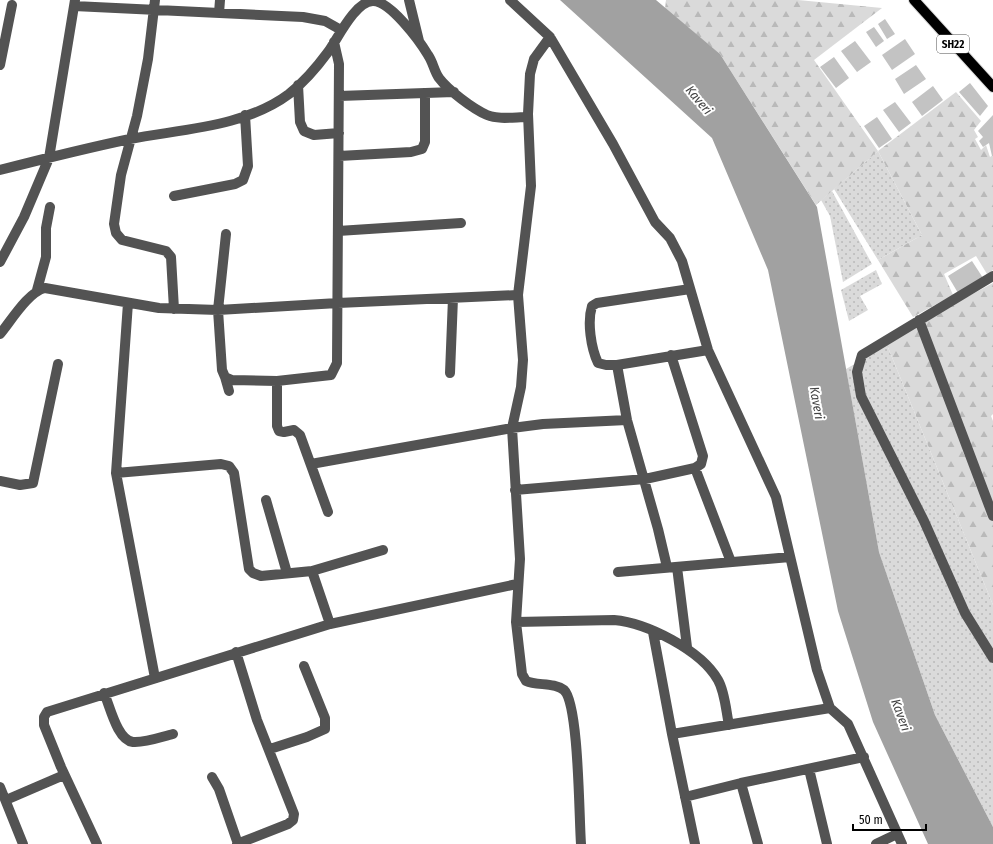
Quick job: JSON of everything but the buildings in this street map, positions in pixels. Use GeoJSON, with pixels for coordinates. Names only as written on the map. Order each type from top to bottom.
{"type":"FeatureCollection","features":[{"type":"Feature","properties":{"kind":"main road","name":"SH22"},"geometry":{"type":"LineString","coordinates":[[914,0],[993,87]]}},
{"type":"Feature","properties":{"kind":"street"},"geometry":{"type":"LineString","coordinates":[[219,13],[220,0]]}},
{"type":"Feature","properties":{"kind":"street"},"geometry":{"type":"LineString","coordinates":[[0,170],[130,140],[199,128],[245,116],[285,96],[298,85],[319,63],[341,30],[362,5],[371,0],[380,2],[388,7],[419,42],[429,56],[440,80],[476,109],[487,116],[498,118],[528,117]]}},
{"type":"Feature","properties":{"kind":"street"},"geometry":{"type":"LineString","coordinates":[[409,0],[419,42]]}},
{"type":"Feature","properties":{"kind":"street"},"geometry":{"type":"LineString","coordinates":[[510,0],[550,37],[613,144],[655,222],[670,238],[682,261],[708,350],[776,497],[817,670],[830,708],[848,724],[902,844]]}},
{"type":"Feature","properties":{"kind":"street"},"geometry":{"type":"LineString","coordinates":[[0,262],[21,224],[49,158],[57,102],[75,3],[154,5],[219,13],[317,19],[325,21],[341,30]]}},
{"type":"Feature","properties":{"kind":"street"},"geometry":{"type":"LineString","coordinates":[[0,65],[12,5]]}},
{"type":"Feature","properties":{"kind":"street"},"geometry":{"type":"LineString","coordinates":[[154,5],[148,59],[121,175],[114,224],[116,233],[122,240],[166,251],[171,256],[174,309]]}},
{"type":"Feature","properties":{"kind":"street"},"geometry":{"type":"LineString","coordinates":[[550,37],[534,59],[532,66],[528,117],[531,186],[518,295],[523,360],[521,386],[512,428],[520,559],[517,584],[516,622],[522,674],[526,681],[534,684],[553,685],[563,689],[568,695],[571,703],[580,844]]}},
{"type":"Feature","properties":{"kind":"street"},"geometry":{"type":"LineString","coordinates":[[225,377],[232,380],[277,381],[331,375],[337,363],[340,64],[334,42]]}},
{"type":"Feature","properties":{"kind":"street"},"geometry":{"type":"LineString","coordinates":[[298,85],[300,122],[304,131],[314,134],[339,133]]}},
{"type":"Feature","properties":{"kind":"street"},"geometry":{"type":"LineString","coordinates":[[340,96],[454,92]]}},
{"type":"Feature","properties":{"kind":"street"},"geometry":{"type":"LineString","coordinates":[[339,156],[411,152],[422,149],[425,142],[425,93]]}},
{"type":"Feature","properties":{"kind":"street"},"geometry":{"type":"LineString","coordinates":[[174,196],[235,184],[243,180],[248,166],[245,116]]}},
{"type":"Feature","properties":{"kind":"street"},"geometry":{"type":"LineString","coordinates":[[0,334],[37,290],[46,257],[46,228],[50,207]]}},
{"type":"Feature","properties":{"kind":"street"},"geometry":{"type":"LineString","coordinates":[[338,231],[461,223]]}},
{"type":"Feature","properties":{"kind":"street"},"geometry":{"type":"LineString","coordinates":[[226,234],[218,310],[222,370],[229,391]]}},
{"type":"Feature","properties":{"kind":"street"},"geometry":{"type":"LineString","coordinates":[[993,276],[862,354],[857,372],[861,396],[924,521],[965,613],[993,658]]}},
{"type":"Feature","properties":{"kind":"street"},"geometry":{"type":"LineString","coordinates":[[690,289],[598,303],[592,306],[589,315],[595,356],[598,363],[606,366],[708,350]]}},
{"type":"Feature","properties":{"kind":"street"},"geometry":{"type":"LineString","coordinates":[[37,290],[57,290],[159,308],[218,310],[338,302],[518,295]]}},
{"type":"Feature","properties":{"kind":"street"},"geometry":{"type":"LineString","coordinates":[[450,373],[453,298]]}},
{"type":"Feature","properties":{"kind":"street"},"geometry":{"type":"LineString","coordinates":[[128,303],[116,472],[154,678]]}},
{"type":"Feature","properties":{"kind":"street"},"geometry":{"type":"LineString","coordinates":[[919,320],[993,516]]}},
{"type":"Feature","properties":{"kind":"street"},"geometry":{"type":"LineString","coordinates":[[515,490],[645,479],[695,468],[701,464],[703,456],[671,355]]}},
{"type":"Feature","properties":{"kind":"street"},"geometry":{"type":"LineString","coordinates":[[0,481],[20,485],[34,483],[58,364]]}},
{"type":"Feature","properties":{"kind":"street"},"geometry":{"type":"LineString","coordinates":[[617,365],[627,420],[672,567],[687,647]]}},
{"type":"Feature","properties":{"kind":"street"},"geometry":{"type":"LineString","coordinates":[[277,381],[277,426],[279,431],[298,431],[328,512]]}},
{"type":"Feature","properties":{"kind":"street"},"geometry":{"type":"LineString","coordinates":[[311,464],[512,428],[543,424],[627,420]]}},
{"type":"Feature","properties":{"kind":"street"},"geometry":{"type":"LineString","coordinates":[[116,472],[221,464],[229,466],[234,473],[249,568],[253,574],[261,576],[312,571],[383,550]]}},
{"type":"Feature","properties":{"kind":"street"},"geometry":{"type":"LineString","coordinates":[[695,468],[732,562]]}},
{"type":"Feature","properties":{"kind":"street"},"geometry":{"type":"LineString","coordinates":[[266,500],[287,573]]}},
{"type":"Feature","properties":{"kind":"street"},"geometry":{"type":"LineString","coordinates":[[618,572],[790,556]]}},
{"type":"Feature","properties":{"kind":"street"},"geometry":{"type":"LineString","coordinates":[[312,571],[330,624]]}},
{"type":"Feature","properties":{"kind":"street"},"geometry":{"type":"LineString","coordinates":[[97,844],[64,775],[44,725],[44,717],[47,712],[104,693],[330,624],[517,584]]}},
{"type":"Feature","properties":{"kind":"street"},"geometry":{"type":"LineString","coordinates":[[516,622],[629,621],[687,647],[718,679],[729,725]]}},
{"type":"Feature","properties":{"kind":"street"},"geometry":{"type":"LineString","coordinates":[[653,632],[695,844]]}},
{"type":"Feature","properties":{"kind":"street"},"geometry":{"type":"LineString","coordinates":[[212,777],[219,789],[238,844],[288,824],[293,820],[294,814],[249,698],[236,652]]}},
{"type":"Feature","properties":{"kind":"street"},"geometry":{"type":"LineString","coordinates":[[270,749],[307,737],[325,729],[325,718],[304,666]]}},
{"type":"Feature","properties":{"kind":"street"},"geometry":{"type":"LineString","coordinates":[[104,693],[118,729],[128,741],[135,742],[173,734]]}},
{"type":"Feature","properties":{"kind":"street"},"geometry":{"type":"LineString","coordinates":[[672,734],[830,708]]}},
{"type":"Feature","properties":{"kind":"street"},"geometry":{"type":"LineString","coordinates":[[685,797],[741,783],[864,757]]}},
{"type":"Feature","properties":{"kind":"street"},"geometry":{"type":"LineString","coordinates":[[809,769],[827,844]]}},
{"type":"Feature","properties":{"kind":"street"},"geometry":{"type":"LineString","coordinates":[[6,800],[64,775]]}},
{"type":"Feature","properties":{"kind":"street"},"geometry":{"type":"LineString","coordinates":[[741,783],[758,844]]}},
{"type":"Feature","properties":{"kind":"street"},"geometry":{"type":"LineString","coordinates":[[0,788],[24,844]]}},
{"type":"Feature","properties":{"kind":"street"},"geometry":{"type":"LineString","coordinates":[[876,844],[897,834]]}},
{"type":"Feature","properties":{"kind":"green space"},"geometry":{"type":"Polygon","coordinates":[[[666,0],[798,0],[882,8],[814,60],[878,151],[816,205],[720,54],[665,9],[666,0]]]}},
{"type":"Feature","properties":{"kind":"green space"},"geometry":{"type":"Polygon","coordinates":[[[956,92],[981,121],[974,130],[978,137],[975,139],[981,150],[986,145],[990,157],[993,155],[993,270],[987,274],[976,256],[944,274],[953,295],[913,317],[878,260],[922,235],[878,151],[956,92]]]}},
{"type":"Feature","properties":{"kind":"green space"},"geometry":{"type":"Polygon","coordinates":[[[878,151],[922,235],[878,260],[834,189],[878,151]]]}},
{"type":"Feature","properties":{"kind":"green space"},"geometry":{"type":"Polygon","coordinates":[[[832,191],[872,264],[843,282],[830,216],[821,200],[832,191]]]}},
{"type":"Feature","properties":{"kind":"green space"},"geometry":{"type":"Polygon","coordinates":[[[876,270],[882,284],[860,296],[868,310],[849,321],[841,290],[876,270]]]}},
{"type":"Feature","properties":{"kind":"green space"},"geometry":{"type":"Polygon","coordinates":[[[993,283],[993,414],[991,416],[993,421],[993,605],[887,345],[952,305],[993,283]]]}},
{"type":"Feature","properties":{"kind":"green space"},"geometry":{"type":"Polygon","coordinates":[[[887,345],[993,605],[993,827],[935,715],[879,552],[846,369],[887,345]]]}},
{"type":"Feature","properties":{"kind":"water","name":"Kaveri"},"geometry":{"type":"Polygon","coordinates":[[[560,0],[656,0],[720,54],[817,207],[879,552],[935,715],[993,827],[993,844],[928,844],[873,722],[838,611],[768,270],[712,138],[560,0]]]}}]}
